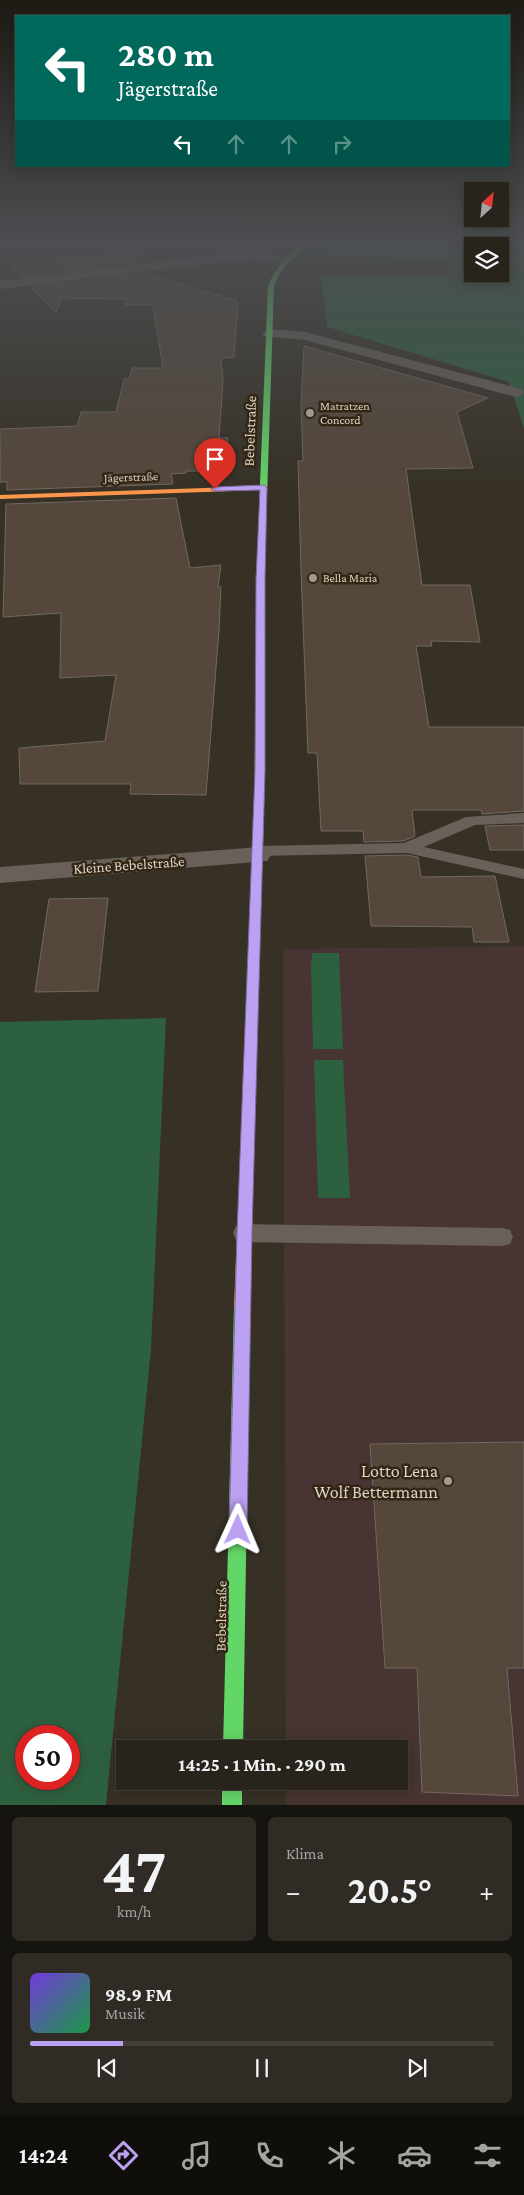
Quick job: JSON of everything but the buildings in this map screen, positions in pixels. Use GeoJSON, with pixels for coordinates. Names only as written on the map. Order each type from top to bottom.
{"type":"FeatureCollection","features":[{"type":"Feature","properties":{"kind":"main road","name":"Bebelstraße"},"geometry":{"type":"LineString","coordinates":[[233,1740],[244,1233],[258,853],[260,579],[269,326]]}},
{"type":"Feature","properties":{"kind":"main road","name":"Jägerstraße"},"geometry":{"type":"LineString","coordinates":[[0,497],[264,488]]}},
{"type":"Feature","properties":{"kind":"main road"},"geometry":{"type":"LineString","coordinates":[[232,1790],[232,1805]]}},
{"type":"Feature","properties":{"kind":"street"},"geometry":{"type":"LineString","coordinates":[[269,333],[305,336],[520,393]]}},
{"type":"Feature","properties":{"kind":"street","name":"Kleine Bebelstraße"},"geometry":{"type":"LineString","coordinates":[[0,875],[258,853]]}},
{"type":"Feature","properties":{"kind":"lane"},"geometry":{"type":"LineString","coordinates":[[407,848],[472,820],[524,818]]}},
{"type":"Feature","properties":{"kind":"lane"},"geometry":{"type":"LineString","coordinates":[[258,853],[407,848],[524,874]]}},
{"type":"Feature","properties":{"kind":"lane"},"geometry":{"type":"LineString","coordinates":[[244,1233],[502,1237]]}},
{"type":"Feature","properties":{"kind":"shaded area"},"geometry":{"type":"Polygon","coordinates":[[[524,946],[524,1805],[286,1805],[286,1790],[408,1790],[408,1740],[286,1740],[283,949],[524,946]]]}},
{"type":"Feature","properties":{"kind":"green space"},"geometry":{"type":"Polygon","coordinates":[[[327,326],[524,326],[524,428],[509,382],[327,326]]]}},
{"type":"Feature","properties":{"kind":"green space"},"geometry":{"type":"Polygon","coordinates":[[[312,953],[339,953],[343,1049],[313,1049],[312,953]]]}},
{"type":"Feature","properties":{"kind":"green space"},"geometry":{"type":"Polygon","coordinates":[[[166,1018],[151,1349],[106,1805],[0,1805],[0,1022],[166,1018]]]}},
{"type":"Feature","properties":{"kind":"green space"},"geometry":{"type":"Polygon","coordinates":[[[314,1060],[343,1060],[350,1198],[318,1198],[314,1060]]]}},
{"type":"Feature","properties":{"kind":"traffic: fast"},"geometry":{"type":"LineString","coordinates":[[261,558],[270,326]]}},
{"type":"Feature","properties":{"kind":"traffic: fast"},"geometry":{"type":"LineString","coordinates":[[250,1069],[259,811]]}},
{"type":"Feature","properties":{"kind":"traffic: fast"},"geometry":{"type":"LineString","coordinates":[[233,1740],[242,1306]]}},
{"type":"Feature","properties":{"kind":"traffic: fast"},"geometry":{"type":"LineString","coordinates":[[232,1790],[232,1805]]}},
{"type":"Feature","properties":{"kind":"traffic: slow"},"geometry":{"type":"LineString","coordinates":[[0,497],[264,488]]}},
{"type":"Feature","properties":{"kind":"traffic: slow"},"geometry":{"type":"LineString","coordinates":[[259,811],[261,558]]}},
{"type":"Feature","properties":{"kind":"traffic: slow"},"geometry":{"type":"LineString","coordinates":[[242,1306],[250,1069]]}},
{"type":"Feature","properties":{"kind":"place","name":"Matratzen Concord"},"geometry":{"type":"Point","coordinates":[310,413]}},
{"type":"Feature","properties":{"kind":"place","name":"Bella Maria"},"geometry":{"type":"Point","coordinates":[313,578]}},
{"type":"Feature","properties":{"kind":"place","name":"Lotto Lena Wolf Bettermann"},"geometry":{"type":"Point","coordinates":[448,1481]}},
{"type":"Feature","properties":{"kind":"route"},"geometry":{"type":"LineString","coordinates":[[215,489],[264,488],[260,579],[260,771],[244,1233],[238,1530]]}}]}
